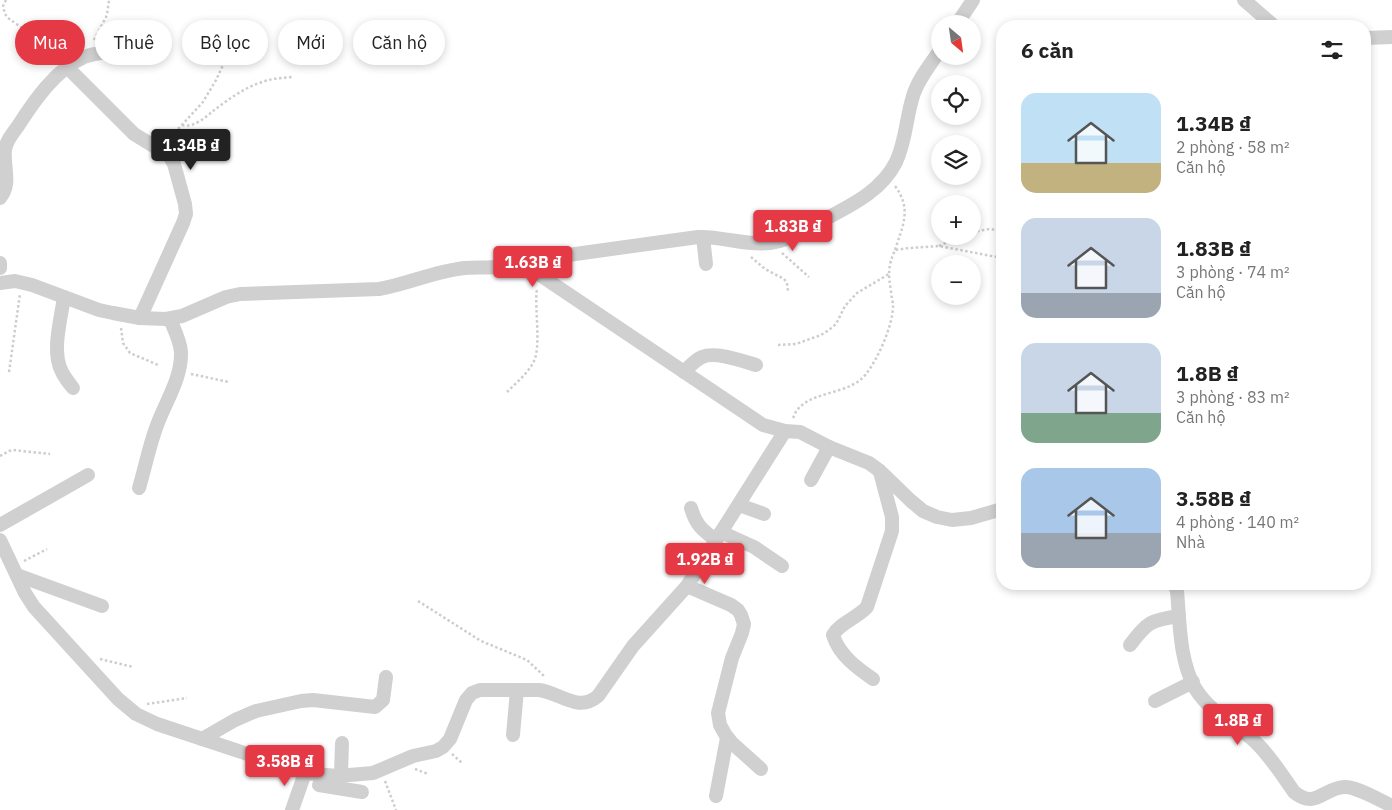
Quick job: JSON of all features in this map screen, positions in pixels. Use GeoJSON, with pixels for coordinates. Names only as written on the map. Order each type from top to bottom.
{"type":"FeatureCollection","features":[{"type":"Feature","properties":{"kind":"street"},"geometry":{"type":"LineString","coordinates":[[960,15],[963,0]]}},
{"type":"Feature","properties":{"kind":"street"},"geometry":{"type":"LineString","coordinates":[[963,15],[973,0]]}},
{"type":"Feature","properties":{"kind":"street"},"geometry":{"type":"LineString","coordinates":[[1244,0],[1267,20]]}},
{"type":"Feature","properties":{"kind":"street"},"geometry":{"type":"LineString","coordinates":[[1371,38],[1392,37]]}},
{"type":"Feature","properties":{"kind":"street"},"geometry":{"type":"LineString","coordinates":[[527,269],[568,255],[710,236],[757,244],[788,239],[858,201],[880,183],[895,163],[903,144],[913,95],[931,64]]}},
{"type":"Feature","properties":{"kind":"street"},"geometry":{"type":"LineString","coordinates":[[0,198],[4,193],[6,184],[5,150],[9,140],[42,91],[72,65]]}},
{"type":"Feature","properties":{"kind":"street"},"geometry":{"type":"LineString","coordinates":[[67,68],[134,134],[170,157],[174,164],[186,214],[140,318]]}},
{"type":"Feature","properties":{"kind":"street"},"geometry":{"type":"LineString","coordinates":[[703,237],[706,264]]}},
{"type":"Feature","properties":{"kind":"street"},"geometry":{"type":"LineString","coordinates":[[0,262],[0,268]]}},
{"type":"Feature","properties":{"kind":"street"},"geometry":{"type":"LineString","coordinates":[[0,283],[15,281],[32,285],[99,310],[140,318],[170,319],[182,316],[226,297],[240,294],[379,289],[465,268],[513,267],[527,269],[540,275],[753,419],[785,431],[800,432],[829,447],[869,463],[923,511],[937,518],[952,520],[971,518],[996,511]]}},
{"type":"Feature","properties":{"kind":"street"},"geometry":{"type":"LineString","coordinates":[[64,297],[57,345],[58,363],[61,372],[73,388]]}},
{"type":"Feature","properties":{"kind":"street"},"geometry":{"type":"LineString","coordinates":[[139,488],[155,429],[176,381],[178,372],[181,353],[170,319]]}},
{"type":"Feature","properties":{"kind":"street"},"geometry":{"type":"LineString","coordinates":[[684,372],[696,360],[712,355],[724,356],[756,365]]}},
{"type":"Feature","properties":{"kind":"street"},"geometry":{"type":"LineString","coordinates":[[292,810],[308,781],[323,776],[373,773],[414,756],[436,751],[444,746],[450,739],[466,700],[472,693],[480,690],[547,691],[579,704],[592,701],[598,696],[633,646],[687,586],[785,431]]}},
{"type":"Feature","properties":{"kind":"street"},"geometry":{"type":"LineString","coordinates":[[812,480],[829,447]]}},
{"type":"Feature","properties":{"kind":"street"},"geometry":{"type":"LineString","coordinates":[[873,679],[854,666],[834,640],[833,635],[836,630],[852,620],[867,607],[888,545],[892,531],[892,517],[880,471]]}},
{"type":"Feature","properties":{"kind":"street"},"geometry":{"type":"LineString","coordinates":[[0,525],[88,475]]}},
{"type":"Feature","properties":{"kind":"street"},"geometry":{"type":"LineString","coordinates":[[739,505],[764,514]]}},
{"type":"Feature","properties":{"kind":"street"},"geometry":{"type":"LineString","coordinates":[[691,508],[697,524],[702,530],[754,547],[782,566]]}},
{"type":"Feature","properties":{"kind":"street"},"geometry":{"type":"LineString","coordinates":[[0,540],[25,593],[34,607],[118,699],[136,714],[157,724],[308,781],[362,792]]}},
{"type":"Feature","properties":{"kind":"street"},"geometry":{"type":"LineString","coordinates":[[15,571],[102,606]]}},
{"type":"Feature","properties":{"kind":"street"},"geometry":{"type":"LineString","coordinates":[[687,586],[731,605],[742,615],[744,624],[742,633],[732,658],[718,713],[720,726],[727,738],[761,769]]}},
{"type":"Feature","properties":{"kind":"street"},"geometry":{"type":"LineString","coordinates":[[1177,590],[1183,654],[1188,672],[1195,688],[1216,713],[1257,744],[1294,792],[1301,798],[1309,800],[1318,798],[1336,788],[1346,787],[1355,789],[1387,806]]}},
{"type":"Feature","properties":{"kind":"street"},"geometry":{"type":"LineString","coordinates":[[1130,645],[1146,625],[1154,620],[1179,616]]}},
{"type":"Feature","properties":{"kind":"street"},"geometry":{"type":"LineString","coordinates":[[202,740],[235,720],[256,711],[301,701],[313,700],[375,707],[383,700],[386,677]]}},
{"type":"Feature","properties":{"kind":"street"},"geometry":{"type":"LineString","coordinates":[[1155,701],[1193,682]]}},
{"type":"Feature","properties":{"kind":"street"},"geometry":{"type":"LineString","coordinates":[[513,735],[517,690]]}},
{"type":"Feature","properties":{"kind":"street"},"geometry":{"type":"LineString","coordinates":[[716,796],[727,738]]}},
{"type":"Feature","properties":{"kind":"street"},"geometry":{"type":"LineString","coordinates":[[341,776],[342,743]]}},
{"type":"Feature","properties":{"kind":"path"},"geometry":{"type":"LineString","coordinates":[[6,0],[3,6],[8,18],[42,42],[67,68]]}},
{"type":"Feature","properties":{"kind":"path"},"geometry":{"type":"LineString","coordinates":[[85,55],[107,15],[109,0]]}},
{"type":"Feature","properties":{"kind":"path"},"geometry":{"type":"LineString","coordinates":[[160,150],[203,102],[223,65]]}},
{"type":"Feature","properties":{"kind":"path"},"geometry":{"type":"LineString","coordinates":[[182,125],[188,127],[196,123],[252,86],[269,80],[292,77]]}},
{"type":"Feature","properties":{"kind":"path"},"geometry":{"type":"LineString","coordinates":[[785,431],[798,408],[807,401],[856,383],[866,375],[889,329],[893,306],[889,263],[903,223],[905,208],[902,195],[887,174]]}},
{"type":"Feature","properties":{"kind":"path"},"geometry":{"type":"LineString","coordinates":[[981,230],[996,230]]}},
{"type":"Feature","properties":{"kind":"path"},"geometry":{"type":"LineString","coordinates":[[743,242],[754,260],[765,270],[784,279],[787,283],[788,292]]}},
{"type":"Feature","properties":{"kind":"path"},"geometry":{"type":"LineString","coordinates":[[772,243],[809,278]]}},
{"type":"Feature","properties":{"kind":"path"},"geometry":{"type":"LineString","coordinates":[[895,250],[939,246],[996,257]]}},
{"type":"Feature","properties":{"kind":"path"},"geometry":{"type":"LineString","coordinates":[[778,345],[796,344],[829,330],[836,324],[845,306],[856,293],[889,274]]}},
{"type":"Feature","properties":{"kind":"path"},"geometry":{"type":"LineString","coordinates":[[507,392],[527,372],[536,357],[538,347],[536,299],[540,275]]}},
{"type":"Feature","properties":{"kind":"path"},"geometry":{"type":"LineString","coordinates":[[10,372],[22,283]]}},
{"type":"Feature","properties":{"kind":"path"},"geometry":{"type":"LineString","coordinates":[[119,314],[122,343],[125,348],[130,353],[158,365]]}},
{"type":"Feature","properties":{"kind":"path"},"geometry":{"type":"LineString","coordinates":[[178,372],[229,382]]}},
{"type":"Feature","properties":{"kind":"path"},"geometry":{"type":"LineString","coordinates":[[0,456],[13,450],[50,454]]}},
{"type":"Feature","properties":{"kind":"path"},"geometry":{"type":"LineString","coordinates":[[15,571],[47,549]]}},
{"type":"Feature","properties":{"kind":"path"},"geometry":{"type":"LineString","coordinates":[[418,601],[481,641],[527,660],[546,678]]}},
{"type":"Feature","properties":{"kind":"path"},"geometry":{"type":"LineString","coordinates":[[75,652],[133,667]]}},
{"type":"Feature","properties":{"kind":"path"},"geometry":{"type":"LineString","coordinates":[[128,707],[188,698]]}},
{"type":"Feature","properties":{"kind":"path"},"geometry":{"type":"LineString","coordinates":[[382,770],[396,810]]}}]}
